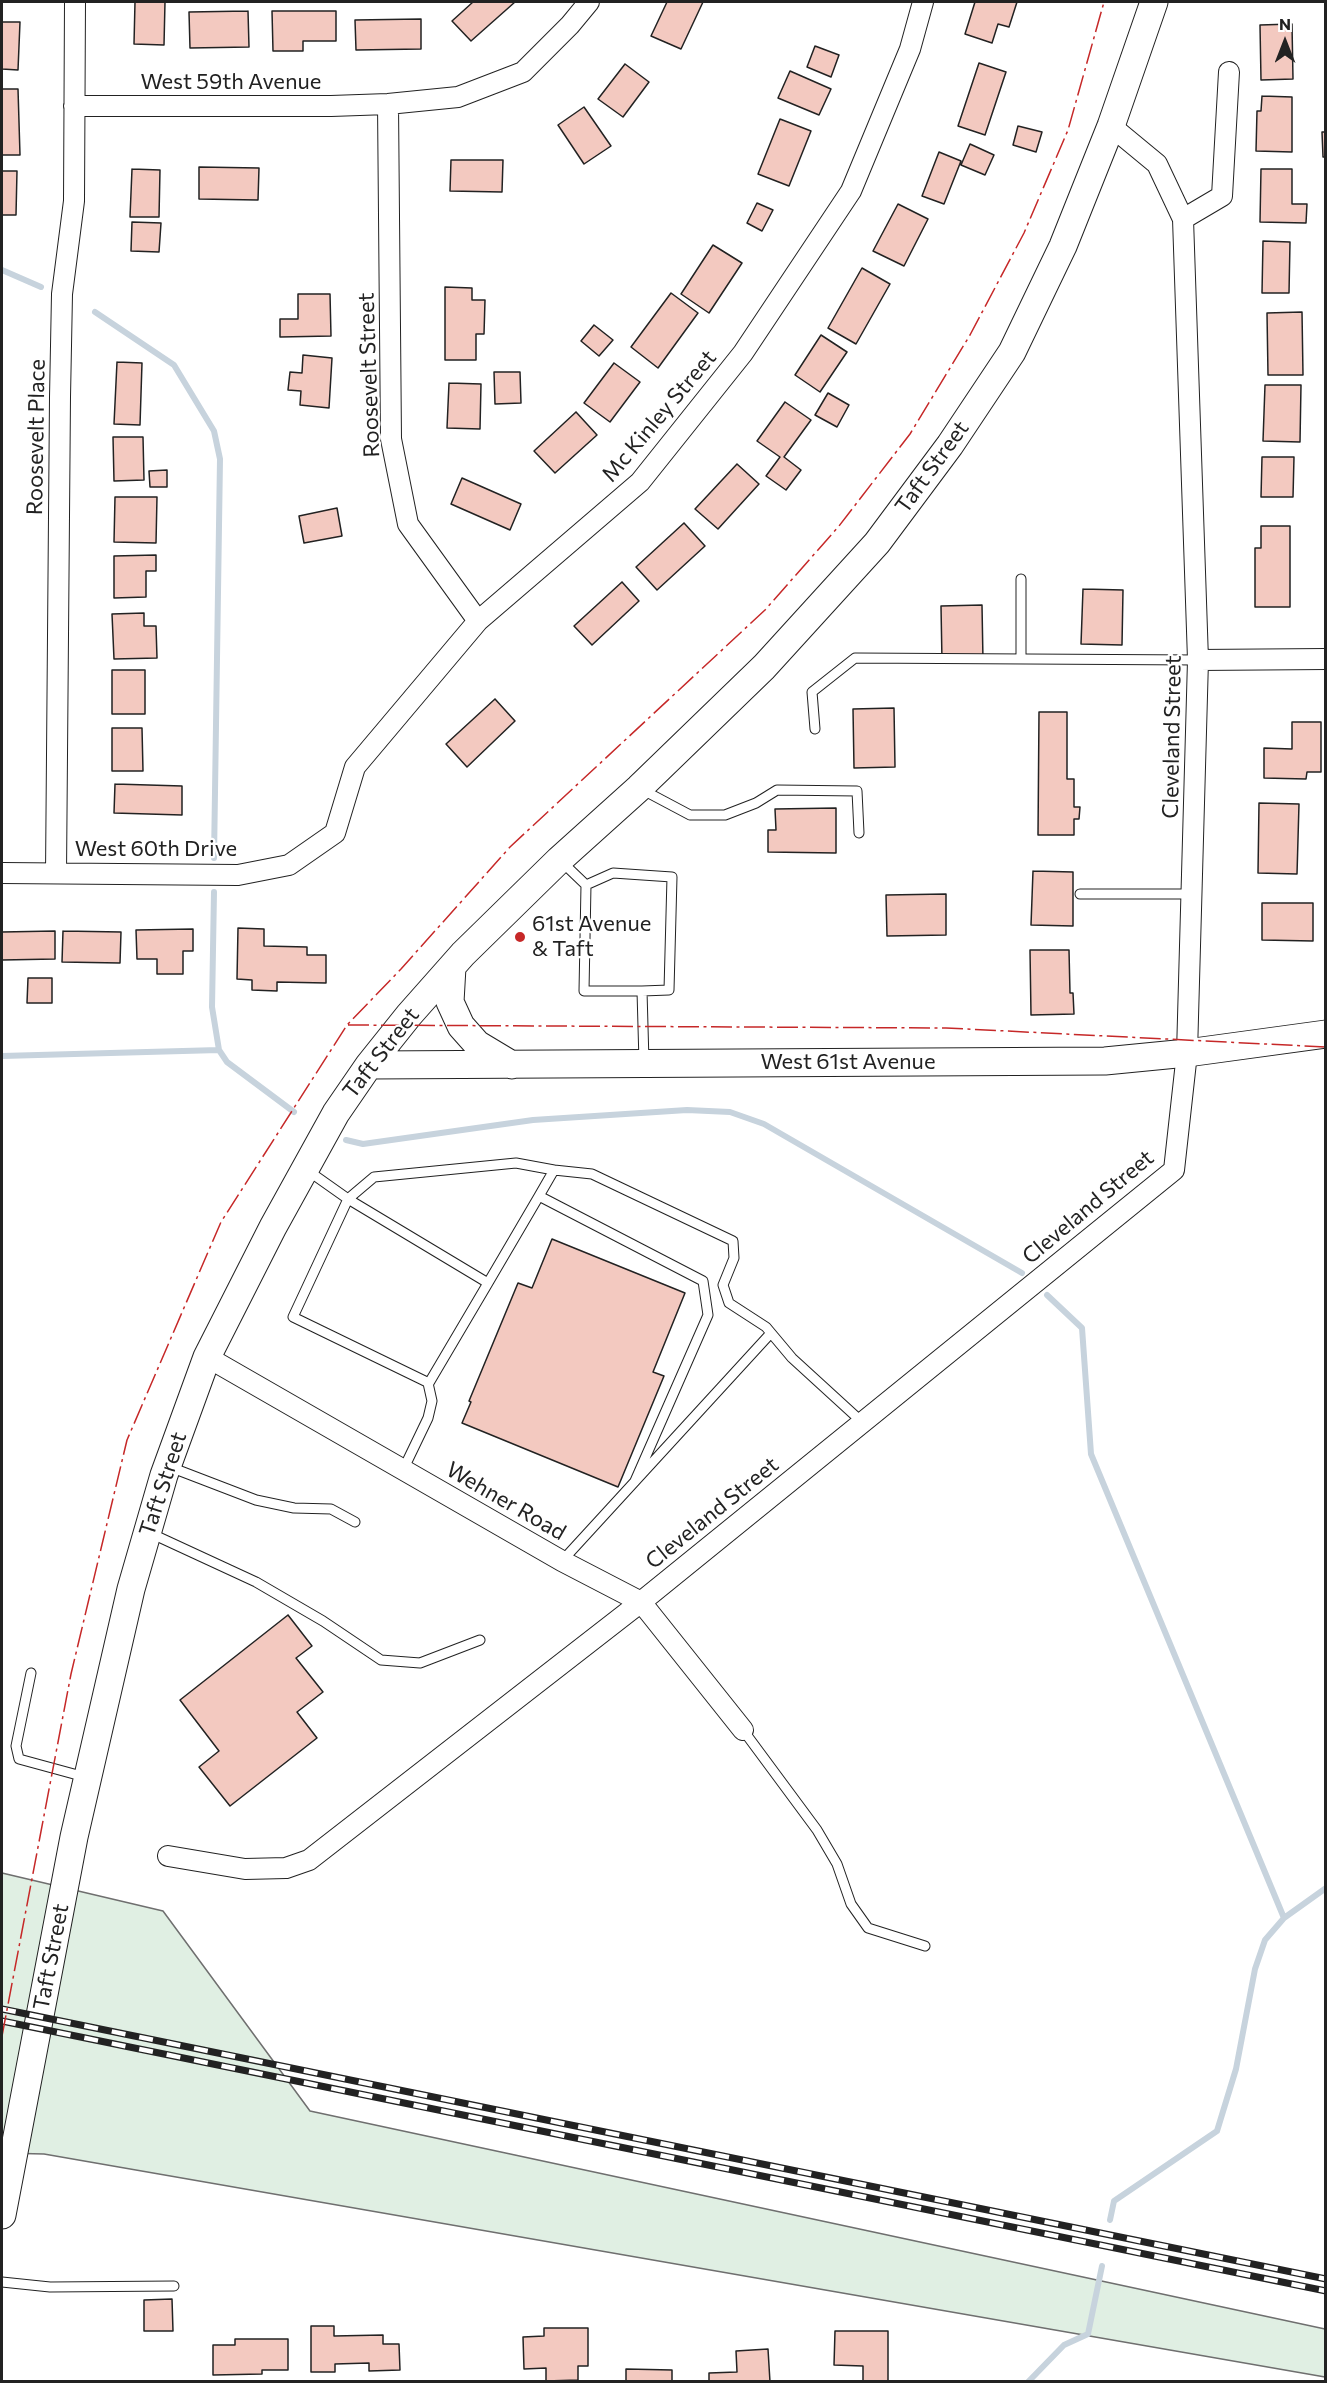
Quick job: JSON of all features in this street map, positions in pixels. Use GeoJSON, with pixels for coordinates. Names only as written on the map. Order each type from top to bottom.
{"type":"FeatureCollection","features":[{"type":"Feature","properties":{"kind":"main road","name":"Taft Street"},"geometry":{"type":"LineString","coordinates":[[2,2215],[74,1837],[131,1589],[167,1466],[207,1358],[273,1227],[336,1113],[369,1065],[452,967],[568,852],[639,788],[764,668],[877,543],[950,445],[1012,352],[1063,246],[1111,126],[1154,2]]}},
{"type":"Feature","properties":{"kind":"main road"},"geometry":{"type":"LineString","coordinates":[[452,967],[450,1002],[461,1026],[477,1044],[513,1065]]}},
{"type":"Feature","properties":{"kind":"main road","name":"West 61st Avenue"},"geometry":{"type":"LineString","coordinates":[[369,1065],[1105,1061],[1187,1053],[1326,1034]]}},
{"type":"Feature","properties":{"kind":"street","name":"Roosevelt Place"},"geometry":{"type":"LineString","coordinates":[[56,873],[62,294],[74,201],[75,2]]}},
{"type":"Feature","properties":{"kind":"street","name":"West 59th Avenue"},"geometry":{"type":"LineString","coordinates":[[74,106],[331,106],[388,104],[458,97],[523,72],[590,2]]}},
{"type":"Feature","properties":{"kind":"street","name":"Mc Kinley Street"},"geometry":{"type":"LineString","coordinates":[[335,833],[355,766],[478,621],[640,482],[743,353],[851,191],[910,49],[923,2]]}},
{"type":"Feature","properties":{"kind":"street"},"geometry":{"type":"LineString","coordinates":[[1183,219],[1222,196],[1229,72]]}},
{"type":"Feature","properties":{"kind":"street","name":"Roosevelt Street"},"geometry":{"type":"LineString","coordinates":[[388,104],[391,439],[408,524],[478,621]]}},
{"type":"Feature","properties":{"kind":"street","name":"Cleveland Street"},"geometry":{"type":"LineString","coordinates":[[168,1856],[245,1869],[286,1868],[309,1860],[641,1602],[1174,1170],[1187,1053],[1198,660],[1183,219],[1157,164],[1111,126]]}},
{"type":"Feature","properties":{"kind":"street"},"geometry":{"type":"LineString","coordinates":[[1198,660],[1326,659]]}},
{"type":"Feature","properties":{"kind":"street","name":"West 60th Drive"},"geometry":{"type":"LineString","coordinates":[[2,873],[238,875],[289,865],[335,833]]}},
{"type":"Feature","properties":{"kind":"street","name":"Wehner Road"},"geometry":{"type":"LineString","coordinates":[[207,1358],[562,1561],[641,1602],[743,1730]]}},
{"type":"Feature","properties":{"kind":"lane"},"geometry":{"type":"LineString","coordinates":[[1021,579],[1022,659]]}},
{"type":"Feature","properties":{"kind":"lane"},"geometry":{"type":"LineString","coordinates":[[815,729],[812,692],[855,658],[1198,660]]}},
{"type":"Feature","properties":{"kind":"lane"},"geometry":{"type":"LineString","coordinates":[[639,788],[690,815],[725,815],[756,803],[777,790],[857,791],[859,833]]}},
{"type":"Feature","properties":{"kind":"lane"},"geometry":{"type":"LineString","coordinates":[[568,852],[586,885],[584,991],[669,990],[672,877],[613,873],[586,885]]}},
{"type":"Feature","properties":{"kind":"lane"},"geometry":{"type":"LineString","coordinates":[[1080,894],[1192,894]]}},
{"type":"Feature","properties":{"kind":"lane"},"geometry":{"type":"LineString","coordinates":[[642,991],[644,1064]]}},
{"type":"Feature","properties":{"kind":"lane"},"geometry":{"type":"LineString","coordinates":[[428,1383],[293,1317],[348,1199],[374,1177],[516,1163],[591,1174],[733,1241],[734,1258],[723,1286],[729,1303],[766,1327],[792,1358],[862,1422]]}},
{"type":"Feature","properties":{"kind":"lane"},"geometry":{"type":"LineString","coordinates":[[305,1169],[348,1199],[488,1283]]}},
{"type":"Feature","properties":{"kind":"lane"},"geometry":{"type":"LineString","coordinates":[[428,1383],[554,1170]]}},
{"type":"Feature","properties":{"kind":"lane"},"geometry":{"type":"LineString","coordinates":[[539,1196],[703,1281],[708,1315],[635,1481]]}},
{"type":"Feature","properties":{"kind":"lane"},"geometry":{"type":"LineString","coordinates":[[562,1561],[771,1332]]}},
{"type":"Feature","properties":{"kind":"lane"},"geometry":{"type":"LineString","coordinates":[[403,1470],[428,1418],[432,1401],[428,1383]]}},
{"type":"Feature","properties":{"kind":"lane"},"geometry":{"type":"LineString","coordinates":[[167,1466],[256,1500],[294,1508],[331,1509],[355,1521]]}},
{"type":"Feature","properties":{"kind":"lane"},"geometry":{"type":"LineString","coordinates":[[148,1532],[256,1582],[324,1621],[381,1660],[420,1663],[480,1640]]}},
{"type":"Feature","properties":{"kind":"lane"},"geometry":{"type":"LineString","coordinates":[[31,1672],[16,1746],[19,1759],[88,1778]]}},
{"type":"Feature","properties":{"kind":"lane"},"geometry":{"type":"LineString","coordinates":[[743,1730],[817,1830],[837,1864],[851,1904],[868,1928],[925,1946]]}},
{"type":"Feature","properties":{"kind":"lane"},"geometry":{"type":"LineString","coordinates":[[2,2282],[50,2287],[174,2286]]}},
{"type":"Feature","properties":{"kind":"green space"},"geometry":{"type":"Polygon","coordinates":[[[2,1873],[163,1911],[310,2111],[1325,2329],[1325,2377],[44,2154],[2,2153],[2,1873]]]}},
{"type":"Feature","properties":{"kind":"building"},"geometry":{"type":"Polygon","coordinates":[[[135,2],[165,2],[164,45],[134,44],[135,2]]]}},
{"type":"Feature","properties":{"kind":"building"},"geometry":{"type":"Polygon","coordinates":[[[473,2],[515,2],[471,41],[452,21],[473,2]]]}},
{"type":"Feature","properties":{"kind":"building"},"geometry":{"type":"Polygon","coordinates":[[[667,2],[703,2],[681,49],[651,36],[667,2]]]}},
{"type":"Feature","properties":{"kind":"building"},"geometry":{"type":"Polygon","coordinates":[[[975,2],[1017,2],[1009,27],[998,24],[992,43],[965,34],[975,2]]]}},
{"type":"Feature","properties":{"kind":"building"},"geometry":{"type":"Polygon","coordinates":[[[248,11],[249,47],[190,48],[189,12],[248,11]]]}},
{"type":"Feature","properties":{"kind":"building"},"geometry":{"type":"Polygon","coordinates":[[[272,11],[336,11],[336,41],[303,41],[303,51],[273,51],[272,11]]]}},
{"type":"Feature","properties":{"kind":"building"},"geometry":{"type":"Polygon","coordinates":[[[421,19],[421,49],[356,50],[355,20],[421,19]]]}},
{"type":"Feature","properties":{"kind":"building"},"geometry":{"type":"Polygon","coordinates":[[[2,22],[20,22],[18,70],[2,69],[2,22]]]}},
{"type":"Feature","properties":{"kind":"building"},"geometry":{"type":"Polygon","coordinates":[[[1292,24],[1293,79],[1261,80],[1260,25],[1292,24]]]}},
{"type":"Feature","properties":{"kind":"building"},"geometry":{"type":"Polygon","coordinates":[[[815,46],[839,55],[831,77],[807,67],[815,46]]]}},
{"type":"Feature","properties":{"kind":"building"},"geometry":{"type":"Polygon","coordinates":[[[979,63],[1006,72],[985,135],[958,126],[979,63]]]}},
{"type":"Feature","properties":{"kind":"building"},"geometry":{"type":"Polygon","coordinates":[[[625,64],[649,82],[623,117],[598,99],[625,64]]]}},
{"type":"Feature","properties":{"kind":"building"},"geometry":{"type":"Polygon","coordinates":[[[790,71],[831,89],[819,115],[778,98],[790,71]]]}},
{"type":"Feature","properties":{"kind":"building"},"geometry":{"type":"Polygon","coordinates":[[[2,89],[18,89],[20,155],[2,155],[2,89]]]}},
{"type":"Feature","properties":{"kind":"building"},"geometry":{"type":"Polygon","coordinates":[[[1262,96],[1292,97],[1292,152],[1256,151],[1257,111],[1261,111],[1262,96]]]}},
{"type":"Feature","properties":{"kind":"building"},"geometry":{"type":"Polygon","coordinates":[[[584,107],[611,146],[584,164],[558,125],[584,107]]]}},
{"type":"Feature","properties":{"kind":"building"},"geometry":{"type":"Polygon","coordinates":[[[780,119],[811,131],[789,186],[758,174],[780,119]]]}},
{"type":"Feature","properties":{"kind":"building"},"geometry":{"type":"Polygon","coordinates":[[[1018,126],[1042,132],[1036,152],[1013,145],[1018,126]]]}},
{"type":"Feature","properties":{"kind":"building"},"geometry":{"type":"Polygon","coordinates":[[[1322,132],[1326,132],[1326,157],[1323,157],[1322,132]]]}},
{"type":"Feature","properties":{"kind":"building"},"geometry":{"type":"Polygon","coordinates":[[[970,144],[994,155],[985,175],[961,165],[970,144]]]}},
{"type":"Feature","properties":{"kind":"building"},"geometry":{"type":"Polygon","coordinates":[[[939,152],[961,161],[944,204],[922,196],[939,152]]]}},
{"type":"Feature","properties":{"kind":"building"},"geometry":{"type":"Polygon","coordinates":[[[451,160],[503,160],[502,192],[450,191],[451,160]]]}},
{"type":"Feature","properties":{"kind":"building"},"geometry":{"type":"Polygon","coordinates":[[[199,167],[259,168],[258,200],[199,199],[199,167]]]}},
{"type":"Feature","properties":{"kind":"building"},"geometry":{"type":"Polygon","coordinates":[[[132,169],[160,170],[159,217],[130,217],[132,169]]]}},
{"type":"Feature","properties":{"kind":"building"},"geometry":{"type":"Polygon","coordinates":[[[1261,169],[1292,169],[1292,204],[1307,204],[1306,223],[1260,222],[1261,169]]]}},
{"type":"Feature","properties":{"kind":"building"},"geometry":{"type":"Polygon","coordinates":[[[2,171],[17,171],[16,215],[2,215],[2,171]]]}},
{"type":"Feature","properties":{"kind":"building"},"geometry":{"type":"Polygon","coordinates":[[[757,203],[773,210],[762,231],[747,223],[757,203]]]}},
{"type":"Feature","properties":{"kind":"building"},"geometry":{"type":"Polygon","coordinates":[[[898,204],[928,219],[904,266],[873,251],[898,204]]]}},
{"type":"Feature","properties":{"kind":"building"},"geometry":{"type":"Polygon","coordinates":[[[132,222],[161,223],[159,252],[131,251],[132,222]]]}},
{"type":"Feature","properties":{"kind":"building"},"geometry":{"type":"Polygon","coordinates":[[[1263,241],[1290,242],[1289,293],[1262,293],[1263,241]]]}},
{"type":"Feature","properties":{"kind":"building"},"geometry":{"type":"Polygon","coordinates":[[[713,245],[742,263],[709,313],[681,294],[713,245]]]}},
{"type":"Feature","properties":{"kind":"building"},"geometry":{"type":"Polygon","coordinates":[[[862,268],[890,284],[856,344],[828,328],[862,268]]]}},
{"type":"Feature","properties":{"kind":"building"},"geometry":{"type":"Polygon","coordinates":[[[445,287],[472,288],[472,300],[485,300],[484,334],[476,334],[476,360],[445,360],[445,287]]]}},
{"type":"Feature","properties":{"kind":"building"},"geometry":{"type":"Polygon","coordinates":[[[671,293],[698,313],[658,368],[631,347],[671,293]]]}},
{"type":"Feature","properties":{"kind":"building"},"geometry":{"type":"Polygon","coordinates":[[[298,294],[330,294],[331,336],[280,337],[280,319],[298,319],[298,294]]]}},
{"type":"Feature","properties":{"kind":"building"},"geometry":{"type":"Polygon","coordinates":[[[1302,312],[1303,375],[1268,375],[1267,313],[1302,312]]]}},
{"type":"Feature","properties":{"kind":"building"},"geometry":{"type":"Polygon","coordinates":[[[594,325],[613,340],[599,356],[581,341],[594,325]]]}},
{"type":"Feature","properties":{"kind":"building"},"geometry":{"type":"Polygon","coordinates":[[[821,335],[847,352],[820,392],[795,375],[821,335]]]}},
{"type":"Feature","properties":{"kind":"building"},"geometry":{"type":"Polygon","coordinates":[[[303,355],[332,358],[329,408],[300,405],[301,391],[288,390],[290,372],[302,373],[303,355]]]}},
{"type":"Feature","properties":{"kind":"building"},"geometry":{"type":"Polygon","coordinates":[[[117,362],[142,363],[140,425],[114,424],[117,362]]]}},
{"type":"Feature","properties":{"kind":"building"},"geometry":{"type":"Polygon","coordinates":[[[614,363],[640,382],[610,422],[584,403],[614,363]]]}},
{"type":"Feature","properties":{"kind":"building"},"geometry":{"type":"Polygon","coordinates":[[[494,372],[520,372],[521,403],[495,404],[494,372]]]}},
{"type":"Feature","properties":{"kind":"building"},"geometry":{"type":"Polygon","coordinates":[[[449,383],[481,384],[480,429],[447,428],[449,383]]]}},
{"type":"Feature","properties":{"kind":"building"},"geometry":{"type":"Polygon","coordinates":[[[1265,385],[1301,385],[1300,442],[1263,441],[1265,385]]]}},
{"type":"Feature","properties":{"kind":"building"},"geometry":{"type":"Polygon","coordinates":[[[828,393],[849,405],[837,427],[815,415],[828,393]]]}},
{"type":"Feature","properties":{"kind":"building"},"geometry":{"type":"Polygon","coordinates":[[[785,402],[811,420],[784,457],[801,470],[786,490],[766,476],[780,457],[757,441],[785,402]]]}},
{"type":"Feature","properties":{"kind":"building"},"geometry":{"type":"Polygon","coordinates":[[[576,412],[597,435],[555,473],[534,451],[576,412]]]}},
{"type":"Feature","properties":{"kind":"building"},"geometry":{"type":"Polygon","coordinates":[[[113,437],[143,437],[144,480],[114,481],[113,437]]]}},
{"type":"Feature","properties":{"kind":"building"},"geometry":{"type":"Polygon","coordinates":[[[1262,457],[1294,457],[1293,497],[1261,497],[1262,457]]]}},
{"type":"Feature","properties":{"kind":"building"},"geometry":{"type":"Polygon","coordinates":[[[737,464],[759,484],[718,529],[695,509],[737,464]]]}},
{"type":"Feature","properties":{"kind":"building"},"geometry":{"type":"Polygon","coordinates":[[[167,470],[167,487],[150,487],[149,471],[167,470]]]}},
{"type":"Feature","properties":{"kind":"building"},"geometry":{"type":"Polygon","coordinates":[[[462,478],[521,504],[510,530],[451,504],[462,478]]]}},
{"type":"Feature","properties":{"kind":"building"},"geometry":{"type":"Polygon","coordinates":[[[115,497],[157,497],[156,543],[114,542],[115,497]]]}},
{"type":"Feature","properties":{"kind":"building"},"geometry":{"type":"Polygon","coordinates":[[[337,508],[342,536],[304,543],[299,516],[337,508]]]}},
{"type":"Feature","properties":{"kind":"building"},"geometry":{"type":"Polygon","coordinates":[[[684,523],[705,546],[657,590],[636,567],[684,523]]]}},
{"type":"Feature","properties":{"kind":"building"},"geometry":{"type":"Polygon","coordinates":[[[1261,526],[1290,526],[1290,607],[1255,607],[1255,548],[1261,548],[1261,526]]]}},
{"type":"Feature","properties":{"kind":"building"},"geometry":{"type":"Polygon","coordinates":[[[156,555],[156,571],[146,571],[146,597],[114,598],[114,556],[156,555]]]}},
{"type":"Feature","properties":{"kind":"building"},"geometry":{"type":"Polygon","coordinates":[[[622,582],[639,601],[592,645],[574,626],[622,582]]]}},
{"type":"Feature","properties":{"kind":"building"},"geometry":{"type":"Polygon","coordinates":[[[1083,589],[1123,590],[1122,645],[1081,644],[1083,589]]]}},
{"type":"Feature","properties":{"kind":"building"},"geometry":{"type":"Polygon","coordinates":[[[982,605],[983,661],[942,662],[941,606],[982,605]]]}},
{"type":"Feature","properties":{"kind":"building"},"geometry":{"type":"Polygon","coordinates":[[[144,613],[144,626],[156,626],[157,658],[114,659],[112,614],[144,613]]]}},
{"type":"Feature","properties":{"kind":"building"},"geometry":{"type":"Polygon","coordinates":[[[112,670],[145,670],[145,714],[112,714],[112,670]]]}},
{"type":"Feature","properties":{"kind":"building"},"geometry":{"type":"Polygon","coordinates":[[[495,699],[515,721],[467,767],[446,744],[495,699]]]}},
{"type":"Feature","properties":{"kind":"building"},"geometry":{"type":"Polygon","coordinates":[[[894,708],[895,767],[854,768],[853,709],[894,708]]]}},
{"type":"Feature","properties":{"kind":"building"},"geometry":{"type":"Polygon","coordinates":[[[1039,712],[1067,712],[1067,779],[1074,779],[1074,807],[1080,807],[1079,819],[1074,819],[1074,835],[1038,835],[1039,712]]]}},
{"type":"Feature","properties":{"kind":"building"},"geometry":{"type":"Polygon","coordinates":[[[1292,722],[1321,722],[1321,772],[1307,772],[1306,779],[1264,778],[1264,748],[1292,749],[1292,722]]]}},
{"type":"Feature","properties":{"kind":"building"},"geometry":{"type":"Polygon","coordinates":[[[112,728],[142,728],[143,771],[112,771],[112,728]]]}},
{"type":"Feature","properties":{"kind":"building"},"geometry":{"type":"Polygon","coordinates":[[[115,784],[182,786],[182,815],[114,813],[115,784]]]}},
{"type":"Feature","properties":{"kind":"building"},"geometry":{"type":"Polygon","coordinates":[[[1259,803],[1299,804],[1297,874],[1258,873],[1259,803]]]}},
{"type":"Feature","properties":{"kind":"building"},"geometry":{"type":"Polygon","coordinates":[[[836,808],[836,853],[768,852],[768,830],[776,830],[775,809],[836,808]]]}},
{"type":"Feature","properties":{"kind":"building"},"geometry":{"type":"Polygon","coordinates":[[[1033,871],[1073,872],[1073,926],[1031,925],[1033,871]]]}},
{"type":"Feature","properties":{"kind":"building"},"geometry":{"type":"Polygon","coordinates":[[[946,894],[946,935],[887,936],[886,895],[946,894]]]}},
{"type":"Feature","properties":{"kind":"building"},"geometry":{"type":"Polygon","coordinates":[[[1262,903],[1313,903],[1313,941],[1262,940],[1262,903]]]}},
{"type":"Feature","properties":{"kind":"building"},"geometry":{"type":"Polygon","coordinates":[[[238,928],[264,929],[264,946],[307,947],[307,955],[326,955],[326,983],[277,982],[277,991],[252,990],[252,980],[237,979],[238,928]]]}},
{"type":"Feature","properties":{"kind":"building"},"geometry":{"type":"Polygon","coordinates":[[[193,929],[193,951],[183,951],[183,974],[157,974],[157,959],[137,959],[136,930],[193,929]]]}},
{"type":"Feature","properties":{"kind":"building"},"geometry":{"type":"Polygon","coordinates":[[[55,931],[55,959],[2,960],[2,932],[55,931]]]}},
{"type":"Feature","properties":{"kind":"building"},"geometry":{"type":"Polygon","coordinates":[[[63,931],[121,932],[120,963],[62,962],[63,931]]]}},
{"type":"Feature","properties":{"kind":"building"},"geometry":{"type":"Polygon","coordinates":[[[1030,950],[1069,950],[1070,993],[1073,993],[1074,1014],[1031,1015],[1030,950]]]}},
{"type":"Feature","properties":{"kind":"building"},"geometry":{"type":"Polygon","coordinates":[[[28,978],[52,978],[52,1003],[27,1003],[28,978]]]}},
{"type":"Feature","properties":{"kind":"building"},"geometry":{"type":"Polygon","coordinates":[[[552,1239],[685,1293],[653,1372],[664,1376],[618,1487],[462,1423],[518,1283],[532,1288],[552,1239]]]}},
{"type":"Feature","properties":{"kind":"building"},"geometry":{"type":"Polygon","coordinates":[[[288,1615],[312,1646],[296,1658],[323,1692],[297,1712],[317,1738],[230,1806],[199,1767],[219,1751],[180,1700],[288,1615]]]}},
{"type":"Feature","properties":{"kind":"building"},"geometry":{"type":"Polygon","coordinates":[[[172,2299],[173,2331],[144,2331],[144,2300],[172,2299]]]}},
{"type":"Feature","properties":{"kind":"building"},"geometry":{"type":"Polygon","coordinates":[[[311,2326],[334,2326],[334,2336],[383,2335],[383,2344],[399,2344],[400,2370],[369,2371],[369,2363],[335,2364],[335,2372],[311,2372],[311,2326]]]}},
{"type":"Feature","properties":{"kind":"building"},"geometry":{"type":"Polygon","coordinates":[[[544,2328],[588,2328],[588,2366],[578,2366],[578,2380],[546,2381],[546,2368],[524,2369],[523,2337],[544,2336],[544,2328]]]}},
{"type":"Feature","properties":{"kind":"building"},"geometry":{"type":"Polygon","coordinates":[[[835,2331],[888,2331],[888,2382],[863,2382],[863,2366],[834,2365],[835,2331]]]}},
{"type":"Feature","properties":{"kind":"building"},"geometry":{"type":"Polygon","coordinates":[[[235,2339],[288,2339],[288,2370],[262,2370],[262,2374],[213,2375],[213,2345],[235,2345],[235,2339]]]}},
{"type":"Feature","properties":{"kind":"building"},"geometry":{"type":"Polygon","coordinates":[[[768,2349],[770,2382],[709,2382],[709,2373],[737,2372],[736,2351],[768,2349]]]}},
{"type":"Feature","properties":{"kind":"building"},"geometry":{"type":"Polygon","coordinates":[[[626,2369],[672,2370],[672,2382],[626,2382],[626,2369]]]}},
{"type":"Feature","properties":{"kind":"waterway"},"geometry":{"type":"LineString","coordinates":[[2,270],[41,287]]}},
{"type":"Feature","properties":{"kind":"waterway"},"geometry":{"type":"LineString","coordinates":[[95,312],[174,365],[214,431],[220,459],[214,858]]}},
{"type":"Feature","properties":{"kind":"waterway"},"geometry":{"type":"LineString","coordinates":[[214,892],[212,1007],[219,1050],[227,1062],[294,1112]]}},
{"type":"Feature","properties":{"kind":"waterway"},"geometry":{"type":"LineString","coordinates":[[2,1056],[219,1050]]}},
{"type":"Feature","properties":{"kind":"waterway"},"geometry":{"type":"LineString","coordinates":[[346,1140],[363,1144],[533,1120],[687,1110],[730,1112],[764,1124],[1022,1273]]}},
{"type":"Feature","properties":{"kind":"waterway"},"geometry":{"type":"LineString","coordinates":[[1047,1295],[1082,1328],[1091,1454],[1284,1918]]}},
{"type":"Feature","properties":{"kind":"waterway"},"geometry":{"type":"LineString","coordinates":[[1110,2220],[1114,2201],[1217,2131],[1236,2069],[1255,1969],[1265,1940],[1284,1918],[1326,1888]]}},
{"type":"Feature","properties":{"kind":"waterway"},"geometry":{"type":"LineString","coordinates":[[1028,2382],[1064,2345],[1088,2334],[1102,2266]]}},
{"type":"Feature","properties":{"kind":"railway"},"geometry":{"type":"LineString","coordinates":[[2,2009],[1326,2279]]}},
{"type":"Feature","properties":{"kind":"railway"},"geometry":{"type":"LineString","coordinates":[[2,2021],[1326,2291]]}},
{"type":"Feature","properties":{"kind":"power"},"geometry":{"type":"LineString","coordinates":[[2,2036],[71,1674],[127,1440],[221,1222],[347,1025],[401,969],[510,847],[765,610],[839,526],[910,434],[970,335],[1024,233],[1068,130],[1104,2]]}},
{"type":"Feature","properties":{"kind":"power"},"geometry":{"type":"LineString","coordinates":[[348,1025],[946,1028],[1326,1047]]}},
{"type":"Feature","properties":{"kind":"place","name":"61st Avenue & Taft"},"geometry":{"type":"Point","coordinates":[520,937]}}]}
